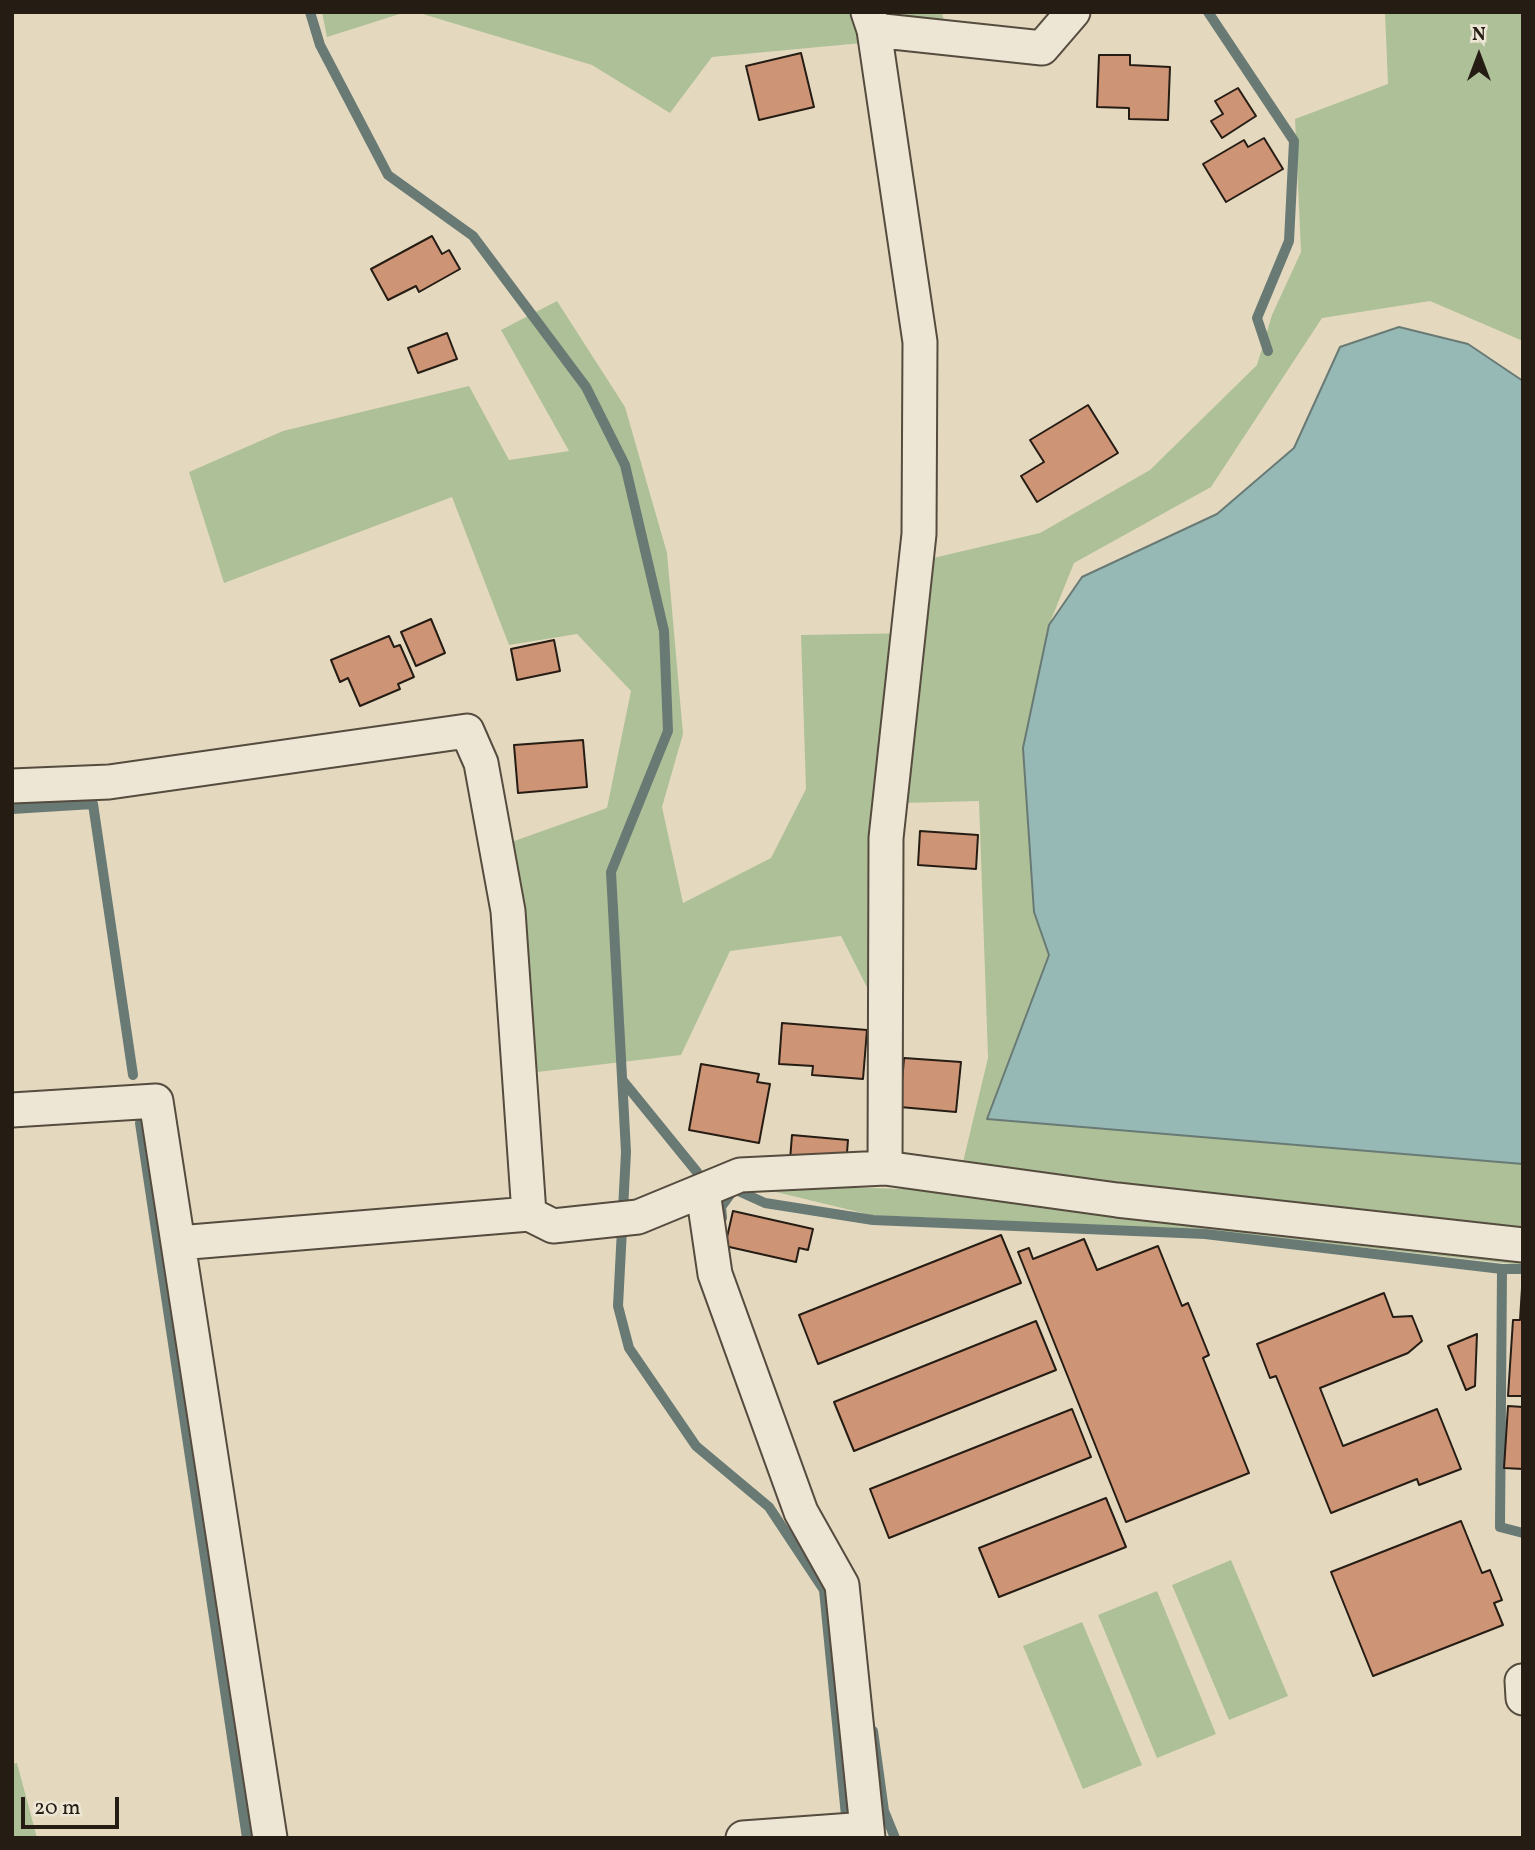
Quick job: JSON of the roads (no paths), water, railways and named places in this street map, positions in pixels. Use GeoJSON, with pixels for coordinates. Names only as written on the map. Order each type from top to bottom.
{"type":"FeatureCollection","features":[{"type":"Feature","properties":{"kind":"street"},"geometry":{"type":"LineString","coordinates":[[885,1168],[886,838],[919,534],[920,342],[871,21],[1042,48],[1073,12]]}},
{"type":"Feature","properties":{"kind":"street"},"geometry":{"type":"LineString","coordinates":[[12,786],[109,782],[467,731],[481,763],[508,911],[529,1214]]}},
{"type":"Feature","properties":{"kind":"street"},"geometry":{"type":"LineString","coordinates":[[12,1110],[156,1101],[270,1838]]}},
{"type":"Feature","properties":{"kind":"street"},"geometry":{"type":"LineString","coordinates":[[177,1243],[529,1214],[553,1226],[622,1218],[703,1192],[740,1175],[885,1168],[1117,1200],[1523,1245]]}},
{"type":"Feature","properties":{"kind":"street"},"geometry":{"type":"LineString","coordinates":[[703,1192],[715,1274],[802,1512],[842,1585],[867,1833],[819,1832],[743,1838]]}},
{"type":"Feature","properties":{"kind":"street"},"geometry":{"type":"LineString","coordinates":[[1522,1681],[1523,1698]]}},
{"type":"Feature","properties":{"kind":"water"},"geometry":{"type":"Polygon","coordinates":[[[1399,327],[1468,344],[1523,381],[1523,1164],[987,1119],[1049,955],[1034,912],[1023,748],[1049,625],[1082,577],[1217,514],[1294,448],[1340,347],[1399,327]]]}},
{"type":"Feature","properties":{"kind":"waterway"},"geometry":{"type":"LineString","coordinates":[[310,12],[320,45],[388,175],[473,236],[586,387],[625,465],[664,631],[668,731],[611,872],[626,1152],[618,1306],[629,1348],[696,1446],[769,1507],[824,1590],[847,1826]]}},
{"type":"Feature","properties":{"kind":"waterway"},"geometry":{"type":"LineString","coordinates":[[1208,12],[1294,141],[1289,241],[1257,318],[1268,351]]}},
{"type":"Feature","properties":{"kind":"waterway"},"geometry":{"type":"LineString","coordinates":[[12,809],[93,804],[133,1075]]}},
{"type":"Feature","properties":{"kind":"waterway"},"geometry":{"type":"LineString","coordinates":[[623,1081],[697,1172]]}},
{"type":"Feature","properties":{"kind":"waterway"},"geometry":{"type":"LineString","coordinates":[[140,1123],[247,1838]]}},
{"type":"Feature","properties":{"kind":"waterway"},"geometry":{"type":"LineString","coordinates":[[722,1218],[721,1207],[734,1189],[765,1203],[873,1220],[1205,1234],[1502,1269]]}},
{"type":"Feature","properties":{"kind":"waterway"},"geometry":{"type":"LineString","coordinates":[[1523,1269],[1502,1269],[1500,1527],[1523,1533]]}},
{"type":"Feature","properties":{"kind":"waterway"},"geometry":{"type":"LineString","coordinates":[[873,1731],[884,1811],[895,1838]]}}]}
